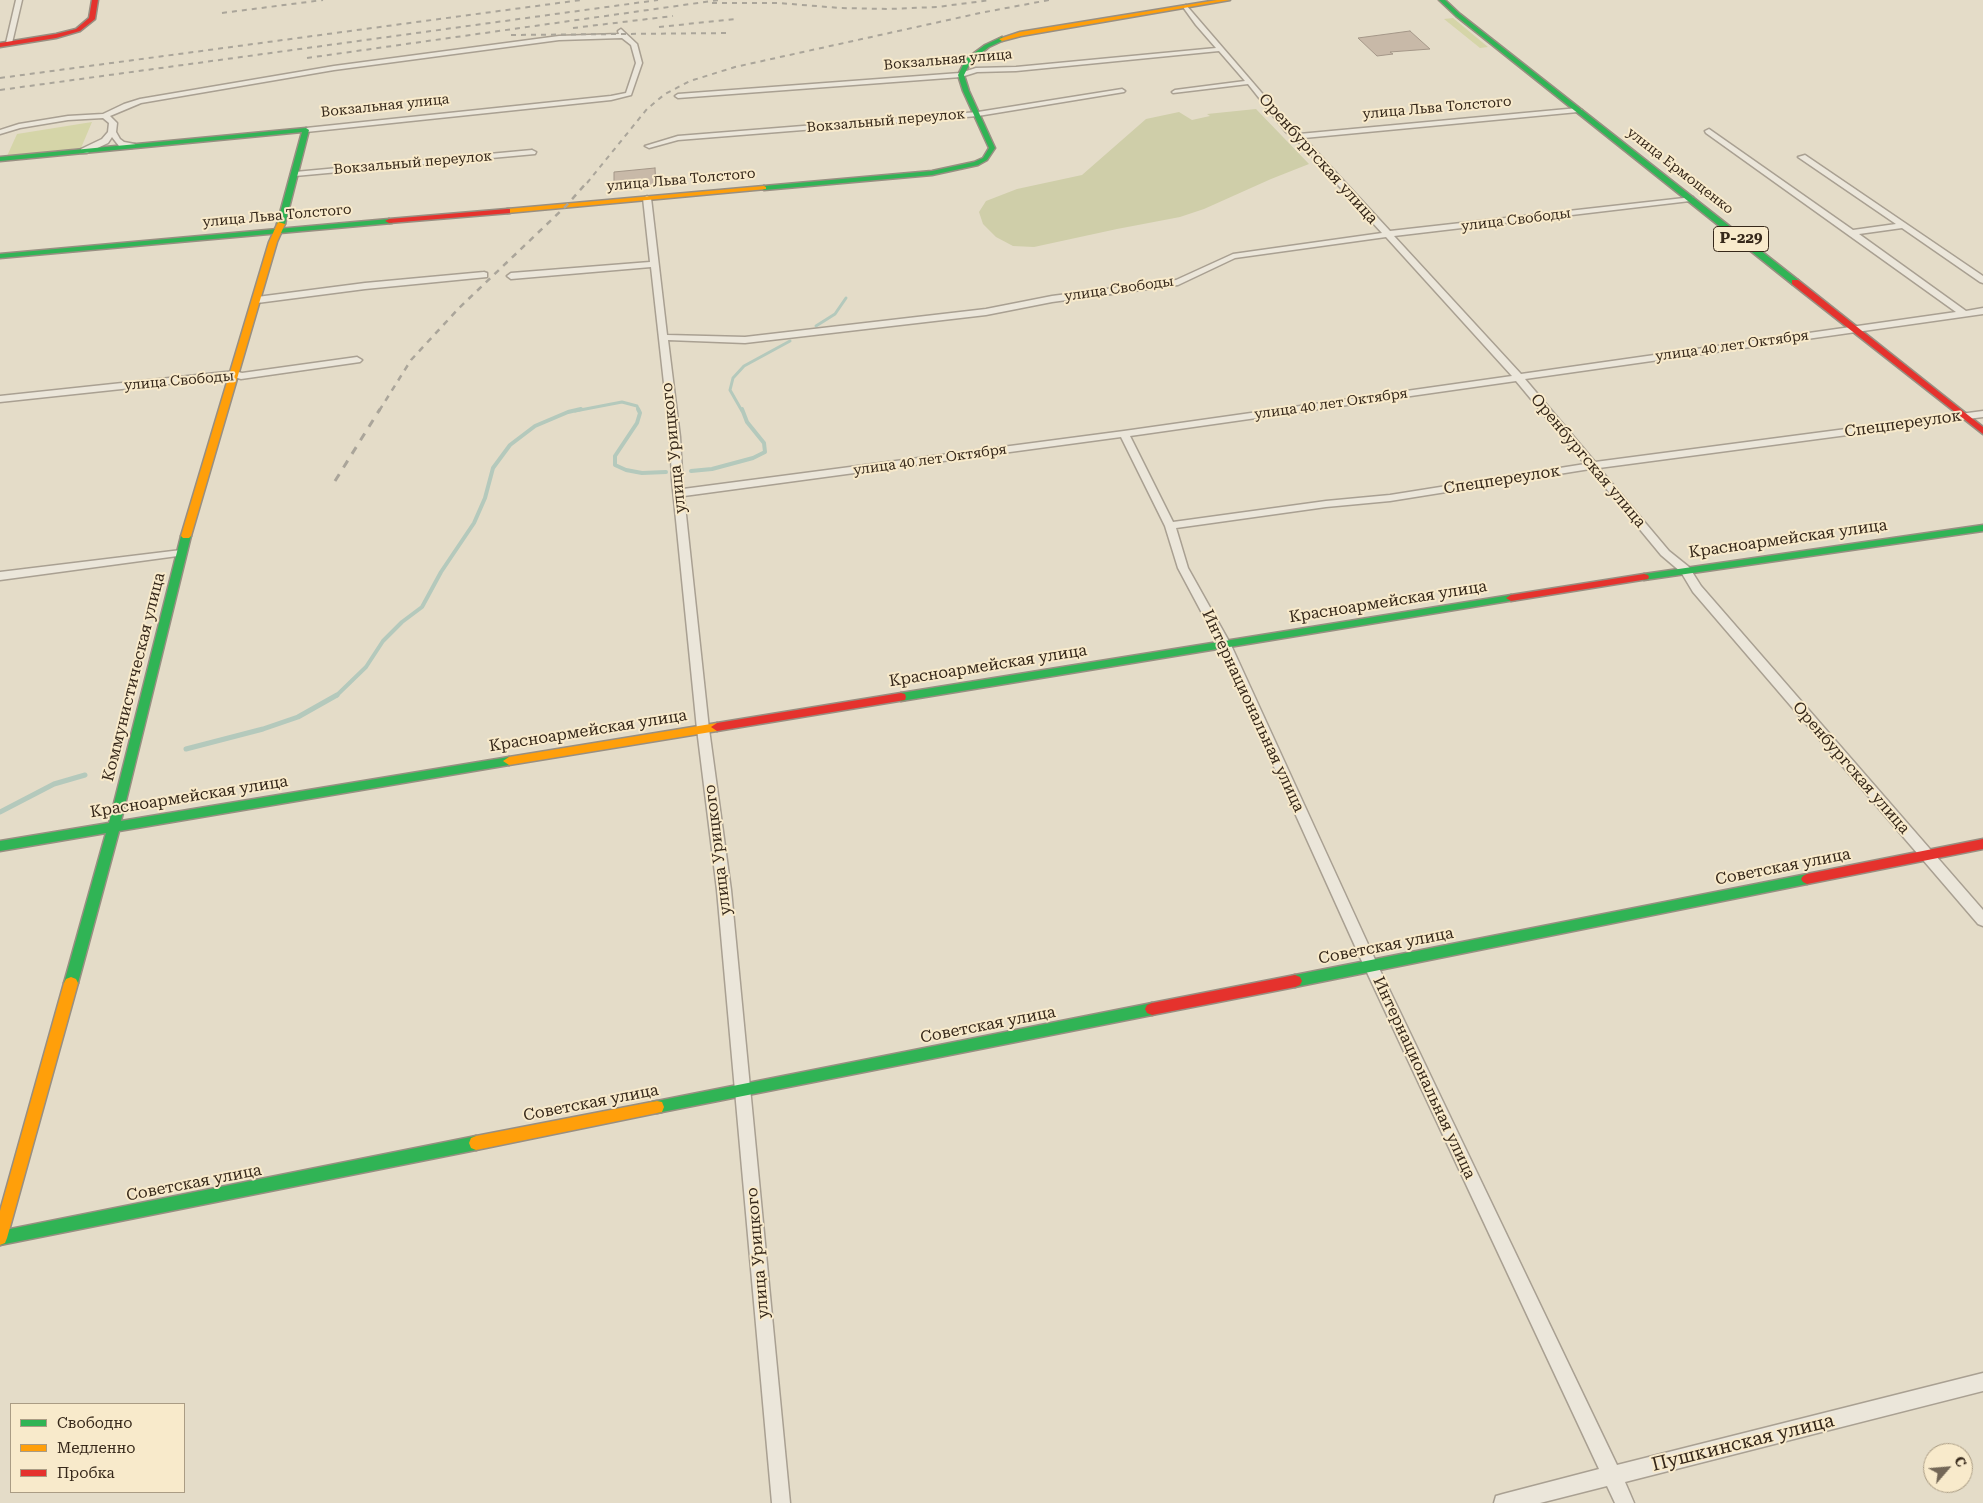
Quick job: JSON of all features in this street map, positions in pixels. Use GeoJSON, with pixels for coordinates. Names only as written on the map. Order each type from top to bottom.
{"type":"FeatureCollection","features":[{"type":"Feature","properties":{"kind":"main road"},"geometry":{"type":"LineString","coordinates":[[5,44],[56,36],[78,30],[92,19],[95,0]]}},
{"type":"Feature","properties":{"kind":"main road"},"geometry":{"type":"LineString","coordinates":[[961,75],[968,60],[999,40],[1020,34],[1227,0]]}},
{"type":"Feature","properties":{"kind":"main road","name":"улица Ермощенко"},"geometry":{"type":"LineString","coordinates":[[1442,0],[1458,16],[1983,431]]}},
{"type":"Feature","properties":{"kind":"main road","name":"улица Льва Толстого"},"geometry":{"type":"LineString","coordinates":[[0,256],[280,226],[647,198],[932,173],[976,164],[986,159],[992,148],[966,91],[961,75]]}},
{"type":"Feature","properties":{"kind":"main road"},"geometry":{"type":"LineString","coordinates":[[280,226],[306,130]]}},
{"type":"Feature","properties":{"kind":"main road","name":"Вокзальная улица"},"geometry":{"type":"LineString","coordinates":[[132,146],[306,130]]}},
{"type":"Feature","properties":{"kind":"main road"},"geometry":{"type":"LineString","coordinates":[[0,159],[132,146]]}},
{"type":"Feature","properties":{"kind":"main road","name":"Коммунистическая улица"},"geometry":{"type":"LineString","coordinates":[[0,1238],[114,826],[181,553],[273,242],[280,226]]}},
{"type":"Feature","properties":{"kind":"main road","name":"Красноармейская улица"},"geometry":{"type":"LineString","coordinates":[[0,846],[703,729],[1685,570],[1983,528]]}},
{"type":"Feature","properties":{"kind":"main road","name":"Советская улица"},"geometry":{"type":"LineString","coordinates":[[0,1238],[1983,844]]}},
{"type":"Feature","properties":{"kind":"street"},"geometry":{"type":"LineString","coordinates":[[5,44],[20,0]]}},
{"type":"Feature","properties":{"kind":"street","name":"Оренбургская улица"},"geometry":{"type":"LineString","coordinates":[[1186,7],[1289,130],[1298,136],[1518,377],[1590,466],[1665,553],[1685,570],[1697,590],[1983,920]]}},
{"type":"Feature","properties":{"kind":"street","name":"Вокзальная улица"},"geometry":{"type":"LineString","coordinates":[[104,116],[126,105],[140,101],[334,68],[559,38],[623,32],[634,44],[639,62],[629,94],[611,98],[306,130]]}},
{"type":"Feature","properties":{"kind":"street","name":"Вокзальная улица"},"geometry":{"type":"LineString","coordinates":[[678,96],[961,75],[976,70],[1016,69],[1221,49]]}},
{"type":"Feature","properties":{"kind":"street"},"geometry":{"type":"LineString","coordinates":[[1175,92],[1249,82]]}},
{"type":"Feature","properties":{"kind":"street","name":"Вокзальный переулок"},"geometry":{"type":"LineString","coordinates":[[649,146],[678,138],[978,114],[1122,91]]}},
{"type":"Feature","properties":{"kind":"street","name":"улица Льва Толстого"},"geometry":{"type":"LineString","coordinates":[[1298,136],[1578,110]]}},
{"type":"Feature","properties":{"kind":"street"},"geometry":{"type":"LineString","coordinates":[[0,132],[68,118],[104,116],[110,118],[113,123],[112,132],[105,141],[84,151]]}},
{"type":"Feature","properties":{"kind":"street"},"geometry":{"type":"LineString","coordinates":[[1708,131],[1963,314]]}},
{"type":"Feature","properties":{"kind":"street"},"geometry":{"type":"LineString","coordinates":[[112,132],[122,144],[132,146]]}},
{"type":"Feature","properties":{"kind":"street","name":"Вокзальный переулок"},"geometry":{"type":"LineString","coordinates":[[295,174],[532,152]]}},
{"type":"Feature","properties":{"kind":"street"},"geometry":{"type":"LineString","coordinates":[[1802,158],[1983,280]]}},
{"type":"Feature","properties":{"kind":"street","name":"улица Урицкого"},"geometry":{"type":"LineString","coordinates":[[647,198],[675,437],[703,729],[724,890],[781,1503]]}},
{"type":"Feature","properties":{"kind":"street","name":"улица Свободы"},"geometry":{"type":"LineString","coordinates":[[662,337],[745,340],[986,312],[1052,298],[1178,282],[1233,256],[1387,235],[1690,199]]}},
{"type":"Feature","properties":{"kind":"street"},"geometry":{"type":"LineString","coordinates":[[1851,233],[1902,226]]}},
{"type":"Feature","properties":{"kind":"street"},"geometry":{"type":"LineString","coordinates":[[511,276],[654,264]]}},
{"type":"Feature","properties":{"kind":"street"},"geometry":{"type":"LineString","coordinates":[[257,300],[365,286],[484,275]]}},
{"type":"Feature","properties":{"kind":"street","name":"улица 40 лет Октября"},"geometry":{"type":"LineString","coordinates":[[679,493],[1124,434],[1983,311]]}},
{"type":"Feature","properties":{"kind":"street","name":"улица Свободы"},"geometry":{"type":"LineString","coordinates":[[0,399],[235,374],[241,376],[357,360]]}},
{"type":"Feature","properties":{"kind":"street","name":"Спецпереулок"},"geometry":{"type":"LineString","coordinates":[[1170,526],[1326,504],[1390,498],[1590,466],[1983,414]]}},
{"type":"Feature","properties":{"kind":"street","name":"Интернациональная улица"},"geometry":{"type":"LineString","coordinates":[[1124,434],[1170,526],[1183,568],[1225,645],[1371,966],[1625,1503]]}},
{"type":"Feature","properties":{"kind":"street"},"geometry":{"type":"LineString","coordinates":[[0,576],[181,553]]}},
{"type":"Feature","properties":{"kind":"street","name":"Пушкинская улица"},"geometry":{"type":"LineString","coordinates":[[1503,1503],[1983,1382]]}},
{"type":"Feature","properties":{"kind":"green space"},"geometry":{"type":"Polygon","coordinates":[[[1453,18],[1488,47],[1480,48],[1444,19],[1453,18]]]}},
{"type":"Feature","properties":{"kind":"green space"},"geometry":{"type":"Polygon","coordinates":[[[1256,109],[1309,164],[1204,209],[1180,217],[1034,247],[1013,246],[996,237],[983,224],[979,212],[986,201],[1017,189],[1082,175],[1146,119],[1179,112],[1192,120],[1210,116],[1207,114],[1256,109]]]}},
{"type":"Feature","properties":{"kind":"green space"},"geometry":{"type":"Polygon","coordinates":[[[92,122],[81,148],[7,156],[17,134],[92,122]]]}},
{"type":"Feature","properties":{"kind":"building"},"geometry":{"type":"Polygon","coordinates":[[[1410,31],[1430,49],[1390,52],[1393,54],[1377,56],[1358,38],[1410,31]]]}},
{"type":"Feature","properties":{"kind":"building"},"geometry":{"type":"Polygon","coordinates":[[[655,168],[656,187],[614,191],[614,172],[655,168]]]}},
{"type":"Feature","properties":{"kind":"waterway"},"geometry":{"type":"LineString","coordinates":[[816,326],[835,314],[846,298]]}},
{"type":"Feature","properties":{"kind":"waterway"},"geometry":{"type":"LineString","coordinates":[[742,411],[730,390],[733,378],[744,366],[790,341]]}},
{"type":"Feature","properties":{"kind":"waterway"},"geometry":{"type":"LineString","coordinates":[[575,411],[622,402],[637,406],[639,411]]}},
{"type":"Feature","properties":{"kind":"waterway"},"geometry":{"type":"LineString","coordinates":[[336,696],[366,667],[383,641],[402,622],[422,607],[441,572],[474,523],[485,498],[493,468],[510,445],[535,426],[568,412],[581,409]]}},
{"type":"Feature","properties":{"kind":"waterway"},"geometry":{"type":"LineString","coordinates":[[691,471],[712,469],[753,458],[765,452],[764,443],[747,422],[742,409]]}},
{"type":"Feature","properties":{"kind":"waterway"},"geometry":{"type":"LineString","coordinates":[[639,411],[637,423],[615,456],[615,465],[626,470],[642,473],[666,472]]}},
{"type":"Feature","properties":{"kind":"waterway"},"geometry":{"type":"LineString","coordinates":[[186,749],[263,729],[298,717],[337,695]]}},
{"type":"Feature","properties":{"kind":"waterway"},"geometry":{"type":"LineString","coordinates":[[0,812],[54,784],[85,775]]}},
{"type":"Feature","properties":{"kind":"railway"},"geometry":{"type":"LineString","coordinates":[[222,13],[323,0]]}},
{"type":"Feature","properties":{"kind":"railway"},"geometry":{"type":"LineString","coordinates":[[0,78],[581,0]]}},
{"type":"Feature","properties":{"kind":"railway"},"geometry":{"type":"LineString","coordinates":[[0,90],[658,0]]}},
{"type":"Feature","properties":{"kind":"railway"},"geometry":{"type":"LineString","coordinates":[[307,58],[719,0]]}},
{"type":"Feature","properties":{"kind":"railway"},"geometry":{"type":"LineString","coordinates":[[712,3],[779,3],[840,8],[888,9],[937,7],[991,0]]}},
{"type":"Feature","properties":{"kind":"railway"},"geometry":{"type":"LineString","coordinates":[[587,183],[647,109],[665,94],[690,81],[735,67],[980,13],[1049,0]]}},
{"type":"Feature","properties":{"kind":"railway"},"geometry":{"type":"LineString","coordinates":[[573,28],[673,16]]}},
{"type":"Feature","properties":{"kind":"railway"},"geometry":{"type":"LineString","coordinates":[[659,27],[735,19]]}},
{"type":"Feature","properties":{"kind":"railway"},"geometry":{"type":"LineString","coordinates":[[511,35],[731,33]]}},
{"type":"Feature","properties":{"kind":"railway"},"geometry":{"type":"LineString","coordinates":[[379,411],[411,360],[459,308],[566,206],[588,181]]}},
{"type":"Feature","properties":{"kind":"railway"},"geometry":{"type":"LineString","coordinates":[[335,481],[380,409]]}},
{"type":"Feature","properties":{"kind":"traffic: fast"},"geometry":{"type":"LineString","coordinates":[[1442,0],[1458,15],[1795,282]]}},
{"type":"Feature","properties":{"kind":"traffic: fast"},"geometry":{"type":"LineString","coordinates":[[764,188],[932,173],[976,164],[985,159],[992,148],[966,91],[961,75],[968,60],[987,46],[1002,39]]}},
{"type":"Feature","properties":{"kind":"traffic: fast"},"geometry":{"type":"LineString","coordinates":[[0,159],[306,130],[281,224]]}},
{"type":"Feature","properties":{"kind":"traffic: fast"},"geometry":{"type":"LineString","coordinates":[[0,256],[389,221]]}},
{"type":"Feature","properties":{"kind":"traffic: fast"},"geometry":{"type":"LineString","coordinates":[[1644,577],[1983,528]]}},
{"type":"Feature","properties":{"kind":"traffic: fast"},"geometry":{"type":"LineString","coordinates":[[71,983],[114,826],[186,536]]}},
{"type":"Feature","properties":{"kind":"traffic: fast"},"geometry":{"type":"LineString","coordinates":[[901,697],[1511,598]]}},
{"type":"Feature","properties":{"kind":"traffic: fast"},"geometry":{"type":"LineString","coordinates":[[0,846],[509,761]]}},
{"type":"Feature","properties":{"kind":"traffic: fast"},"geometry":{"type":"LineString","coordinates":[[1295,981],[1807,879]]}},
{"type":"Feature","properties":{"kind":"traffic: fast"},"geometry":{"type":"LineString","coordinates":[[657,1107],[1152,1009]]}},
{"type":"Feature","properties":{"kind":"traffic: fast"},"geometry":{"type":"LineString","coordinates":[[0,1238],[476,1143]]}},
{"type":"Feature","properties":{"kind":"traffic: slow"},"geometry":{"type":"LineString","coordinates":[[1002,39],[1020,34],[1227,0]]}},
{"type":"Feature","properties":{"kind":"traffic: slow"},"geometry":{"type":"LineString","coordinates":[[507,211],[764,188]]}},
{"type":"Feature","properties":{"kind":"traffic: slow"},"geometry":{"type":"LineString","coordinates":[[186,536],[273,242],[281,224]]}},
{"type":"Feature","properties":{"kind":"traffic: slow"},"geometry":{"type":"LineString","coordinates":[[509,761],[717,727]]}},
{"type":"Feature","properties":{"kind":"traffic: slow"},"geometry":{"type":"LineString","coordinates":[[0,1238],[71,983]]}},
{"type":"Feature","properties":{"kind":"traffic: slow"},"geometry":{"type":"LineString","coordinates":[[476,1143],[657,1107]]}},
{"type":"Feature","properties":{"kind":"traffic: jam"},"geometry":{"type":"LineString","coordinates":[[0,45],[56,36],[78,30],[92,19],[95,0]]}},
{"type":"Feature","properties":{"kind":"traffic: jam"},"geometry":{"type":"LineString","coordinates":[[389,221],[507,211]]}},
{"type":"Feature","properties":{"kind":"traffic: jam"},"geometry":{"type":"LineString","coordinates":[[1795,282],[1983,431]]}},
{"type":"Feature","properties":{"kind":"traffic: jam"},"geometry":{"type":"LineString","coordinates":[[1511,598],[1644,577]]}},
{"type":"Feature","properties":{"kind":"traffic: jam"},"geometry":{"type":"LineString","coordinates":[[717,727],[901,697]]}},
{"type":"Feature","properties":{"kind":"traffic: jam"},"geometry":{"type":"LineString","coordinates":[[1807,879],[1983,844]]}},
{"type":"Feature","properties":{"kind":"traffic: jam"},"geometry":{"type":"LineString","coordinates":[[1152,1009],[1295,981]]}}]}
